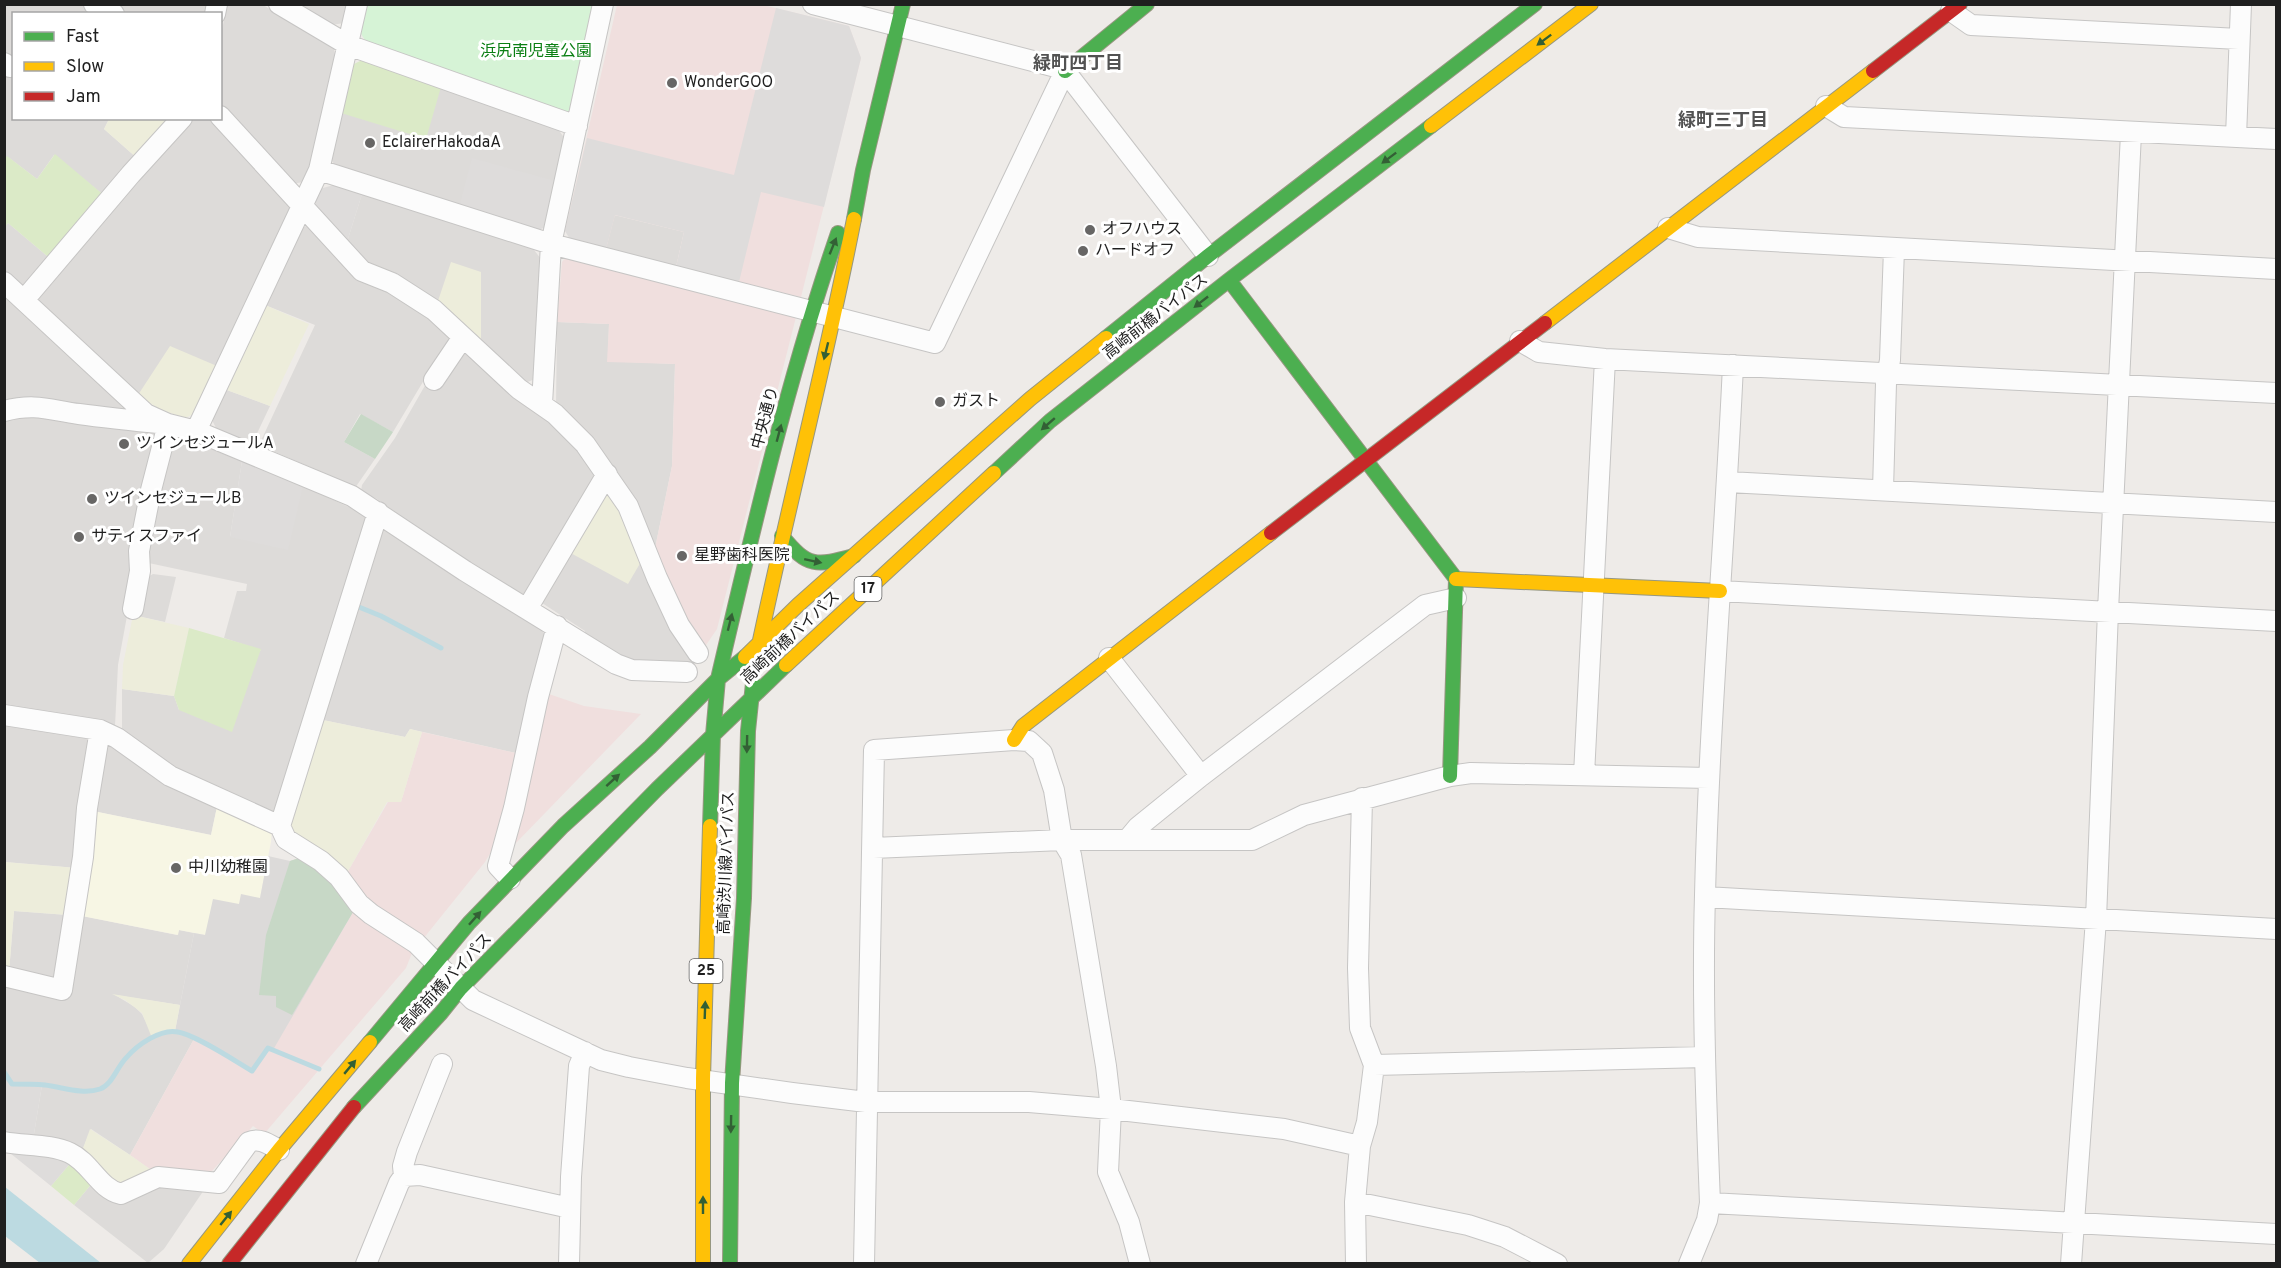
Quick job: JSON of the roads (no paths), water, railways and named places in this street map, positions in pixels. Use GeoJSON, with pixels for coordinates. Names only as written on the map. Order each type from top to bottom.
{"type":"FeatureCollection","features":[{"type":"Feature","properties":{"kind":"main road","name":"中央通り"},"geometry":{"type":"LineString","coordinates":[[759,645],[782,536],[835,317],[863,170],[903,4]]}},
{"type":"Feature","properties":{"kind":"main road","name":"高崎前橋バイパス"},"geometry":{"type":"LineString","coordinates":[[189,1263],[279,1150],[469,923],[563,826],[650,747],[718,679],[759,645],[798,605],[1030,399],[1208,256],[1535,4]]}},
{"type":"Feature","properties":{"kind":"main road","name":"高崎前橋バイパス"},"geometry":{"type":"LineString","coordinates":[[229,1263],[364,1094],[441,1013],[461,988],[751,698],[1050,421],[1229,280],[1591,4]]}},
{"type":"Feature","properties":{"kind":"main road"},"geometry":{"type":"LineString","coordinates":[[1065,71],[1147,5]]}},
{"type":"Feature","properties":{"kind":"main road"},"geometry":{"type":"LineString","coordinates":[[1014,740],[1023,726],[1109,658],[1956,8]]}},
{"type":"Feature","properties":{"kind":"main road","name":"中央通り"},"geometry":{"type":"LineString","coordinates":[[718,679],[745,562],[812,311],[828,257],[863,170]]}},
{"type":"Feature","properties":{"kind":"main road"},"geometry":{"type":"LineString","coordinates":[[1229,280],[1365,461],[1456,589],[1450,776]]}},
{"type":"Feature","properties":{"kind":"main road"},"geometry":{"type":"LineString","coordinates":[[782,536],[796,555],[809,562],[819,564],[854,556]]}},
{"type":"Feature","properties":{"kind":"main road"},"geometry":{"type":"LineString","coordinates":[[1456,589],[1593,586],[1720,591]]}},
{"type":"Feature","properties":{"kind":"main road","name":"高崎渋川線バイパス"},"geometry":{"type":"LineString","coordinates":[[730,1263],[732,1083],[744,898],[748,731],[759,645]]}},
{"type":"Feature","properties":{"kind":"main road","name":"高崎渋川線バイパス"},"geometry":{"type":"LineString","coordinates":[[703,1263],[703,1079],[713,735],[718,679]]}},
{"type":"Feature","properties":{"kind":"main road"},"geometry":{"type":"LineString","coordinates":[[667,780],[694,781],[704,785],[712,795]]}},
{"type":"Feature","properties":{"kind":"street"},"geometry":{"type":"LineString","coordinates":[[94,4],[110,12]]}},
{"type":"Feature","properties":{"kind":"street"},"geometry":{"type":"LineString","coordinates":[[279,4],[348,45],[577,126]]}},
{"type":"Feature","properties":{"kind":"street"},"geometry":{"type":"LineString","coordinates":[[196,431],[318,170],[357,4]]}},
{"type":"Feature","properties":{"kind":"street"},"geometry":{"type":"LineString","coordinates":[[542,404],[551,244],[603,4]]}},
{"type":"Feature","properties":{"kind":"street"},"geometry":{"type":"LineString","coordinates":[[813,4],[1065,71],[1208,256]]}},
{"type":"Feature","properties":{"kind":"street"},"geometry":{"type":"LineString","coordinates":[[2235,137],[2241,4]]}},
{"type":"Feature","properties":{"kind":"street"},"geometry":{"type":"LineString","coordinates":[[1956,8],[1971,25],[2239,39]]}},
{"type":"Feature","properties":{"kind":"street"},"geometry":{"type":"LineString","coordinates":[[318,170],[551,244],[935,342],[1065,71]]}},
{"type":"Feature","properties":{"kind":"street"},"geometry":{"type":"LineString","coordinates":[[1826,106],[1844,117],[2277,140]]}},
{"type":"Feature","properties":{"kind":"street"},"geometry":{"type":"LineString","coordinates":[[222,118],[362,271],[392,283],[434,310],[519,389],[542,404],[585,444],[628,506],[679,625],[698,653]]}},
{"type":"Feature","properties":{"kind":"street"},"geometry":{"type":"LineString","coordinates":[[24,300],[180,120]]}},
{"type":"Feature","properties":{"kind":"street"},"geometry":{"type":"LineString","coordinates":[[2072,1263],[2096,919],[2108,611],[2132,133]]}},
{"type":"Feature","properties":{"kind":"street"},"geometry":{"type":"LineString","coordinates":[[1668,228],[1698,237],[2277,269]]}},
{"type":"Feature","properties":{"kind":"street"},"geometry":{"type":"LineString","coordinates":[[1883,490],[1886,383],[1894,249]]}},
{"type":"Feature","properties":{"kind":"street"},"geometry":{"type":"LineString","coordinates":[[4,282],[116,383],[141,409],[168,424]]}},
{"type":"Feature","properties":{"kind":"street"},"geometry":{"type":"LineString","coordinates":[[434,380],[463,337]]}},
{"type":"Feature","properties":{"kind":"street"},"geometry":{"type":"LineString","coordinates":[[1520,341],[1539,352],[1605,359],[2277,393]]}},
{"type":"Feature","properties":{"kind":"street"},"geometry":{"type":"LineString","coordinates":[[1584,775],[1605,359]]}},
{"type":"Feature","properties":{"kind":"street"},"geometry":{"type":"LineString","coordinates":[[1689,1263],[1707,1220],[1710,1203],[1705,1056],[1705,897],[1709,777],[1728,482],[1733,365]]}},
{"type":"Feature","properties":{"kind":"street"},"geometry":{"type":"LineString","coordinates":[[4,411],[22,406],[43,407],[77,414],[168,424],[196,431],[352,496],[465,571],[616,664],[632,670],[687,672]]}},
{"type":"Feature","properties":{"kind":"street"},"geometry":{"type":"LineString","coordinates":[[133,609],[140,571],[139,550],[168,424]]}},
{"type":"Feature","properties":{"kind":"street"},"geometry":{"type":"LineString","coordinates":[[527,609],[607,474]]}},
{"type":"Feature","properties":{"kind":"street"},"geometry":{"type":"LineString","coordinates":[[1728,482],[2277,512]]}},
{"type":"Feature","properties":{"kind":"street"},"geometry":{"type":"LineString","coordinates":[[280,826],[378,512]]}},
{"type":"Feature","properties":{"kind":"street"},"geometry":{"type":"LineString","coordinates":[[1128,839],[1138,827],[1201,776],[1425,605],[1456,589]]}},
{"type":"Feature","properties":{"kind":"street"},"geometry":{"type":"LineString","coordinates":[[1720,591],[2277,621]]}},
{"type":"Feature","properties":{"kind":"street"},"geometry":{"type":"LineString","coordinates":[[510,879],[498,866],[514,808],[556,626]]}},
{"type":"Feature","properties":{"kind":"street"},"geometry":{"type":"LineString","coordinates":[[1109,658],[1201,776]]}},
{"type":"Feature","properties":{"kind":"street"},"geometry":{"type":"LineString","coordinates":[[4,715],[100,730],[117,738],[170,776],[280,826],[286,839],[321,861],[339,877],[359,904],[416,943],[473,1000],[601,1060],[703,1079],[866,1102],[1029,1102],[1111,1109],[1284,1129],[1360,1146]]}},
{"type":"Feature","properties":{"kind":"street"},"geometry":{"type":"LineString","coordinates":[[4,976],[62,990],[100,730]]}},
{"type":"Feature","properties":{"kind":"street"},"geometry":{"type":"LineString","coordinates":[[864,1263],[874,750],[1014,740],[1029,741],[1042,753],[1054,790],[1062,840],[1071,855],[1106,1066],[1111,1109],[1108,1172],[1129,1222],[1140,1263]]}},
{"type":"Feature","properties":{"kind":"street"},"geometry":{"type":"LineString","coordinates":[[873,848],[1062,840],[1252,840],[1304,814],[1450,776],[1471,773],[1709,777]]}},
{"type":"Feature","properties":{"kind":"street"},"geometry":{"type":"LineString","coordinates":[[1356,1263],[1355,1202],[1360,1146],[1367,1122],[1374,1065],[1360,1028],[1358,968],[1362,798]]}},
{"type":"Feature","properties":{"kind":"street"},"geometry":{"type":"LineString","coordinates":[[1705,897],[2277,928]]}},
{"type":"Feature","properties":{"kind":"street"},"geometry":{"type":"LineString","coordinates":[[568,1263],[579,1066],[585,1052]]}},
{"type":"Feature","properties":{"kind":"street"},"geometry":{"type":"LineString","coordinates":[[1374,1065],[1705,1056]]}},
{"type":"Feature","properties":{"kind":"street"},"geometry":{"type":"LineString","coordinates":[[366,1263],[404,1176],[403,1166],[407,1152],[442,1064]]}},
{"type":"Feature","properties":{"kind":"street"},"geometry":{"type":"LineString","coordinates":[[4,1142],[58,1149],[71,1153],[106,1187],[121,1194],[158,1177],[219,1183],[249,1142],[255,1140],[265,1142],[279,1150]]}},
{"type":"Feature","properties":{"kind":"street"},"geometry":{"type":"LineString","coordinates":[[404,1176],[420,1175],[570,1208]]}},
{"type":"Feature","properties":{"kind":"street"},"geometry":{"type":"LineString","coordinates":[[1355,1202],[1468,1225],[1505,1237],[1557,1263]]}},
{"type":"Feature","properties":{"kind":"street"},"geometry":{"type":"LineString","coordinates":[[1710,1203],[2277,1234]]}},
{"type":"Feature","properties":{"kind":"water"},"geometry":{"type":"Polygon","coordinates":[[[4,1187],[101,1263],[40,1263],[5,1236],[4,1187]]]}},
{"type":"Feature","properties":{"kind":"waterway"},"geometry":{"type":"LineString","coordinates":[[354,605],[381,616],[441,648]]}},
{"type":"Feature","properties":{"kind":"waterway"},"geometry":{"type":"LineString","coordinates":[[4,1072],[12,1084],[45,1085],[93,1091],[108,1084],[136,1048],[157,1035],[171,1031],[195,1038],[252,1071],[268,1048],[319,1069]]}},
{"type":"Feature","properties":{"kind":"place","name":"WonderGOO"},"geometry":{"type":"Point","coordinates":[672,83]}},
{"type":"Feature","properties":{"kind":"place","name":"EclairerHakodaA"},"geometry":{"type":"Point","coordinates":[370,143]}},
{"type":"Feature","properties":{"kind":"place","name":"オフハウス"},"geometry":{"type":"Point","coordinates":[1090,230]}},
{"type":"Feature","properties":{"kind":"place","name":"ハードオフ"},"geometry":{"type":"Point","coordinates":[1083,251]}},
{"type":"Feature","properties":{"kind":"place","name":"ガスト"},"geometry":{"type":"Point","coordinates":[940,402]}},
{"type":"Feature","properties":{"kind":"place","name":"ツインセジュールA"},"geometry":{"type":"Point","coordinates":[124,444]}},
{"type":"Feature","properties":{"kind":"place","name":"ツインセジュールB"},"geometry":{"type":"Point","coordinates":[92,499]}},
{"type":"Feature","properties":{"kind":"place","name":"サティスファイ"},"geometry":{"type":"Point","coordinates":[79,537]}},
{"type":"Feature","properties":{"kind":"place","name":"星野歯科医院"},"geometry":{"type":"Point","coordinates":[682,556]}},
{"type":"Feature","properties":{"kind":"place","name":"中川幼稚園"},"geometry":{"type":"Point","coordinates":[176,868]}},
{"type":"Feature","properties":{"kind":"district","name":"緑町四丁目"},"geometry":{"type":"Point","coordinates":[1078,64]}},
{"type":"Feature","properties":{"kind":"district","name":"緑町三丁目"},"geometry":{"type":"Point","coordinates":[1723,121]}},
{"type":"Feature","properties":{"kind":"park label","name":"浜尻南児童公園"},"geometry":{"type":"Point","coordinates":[536,52]}}]}
